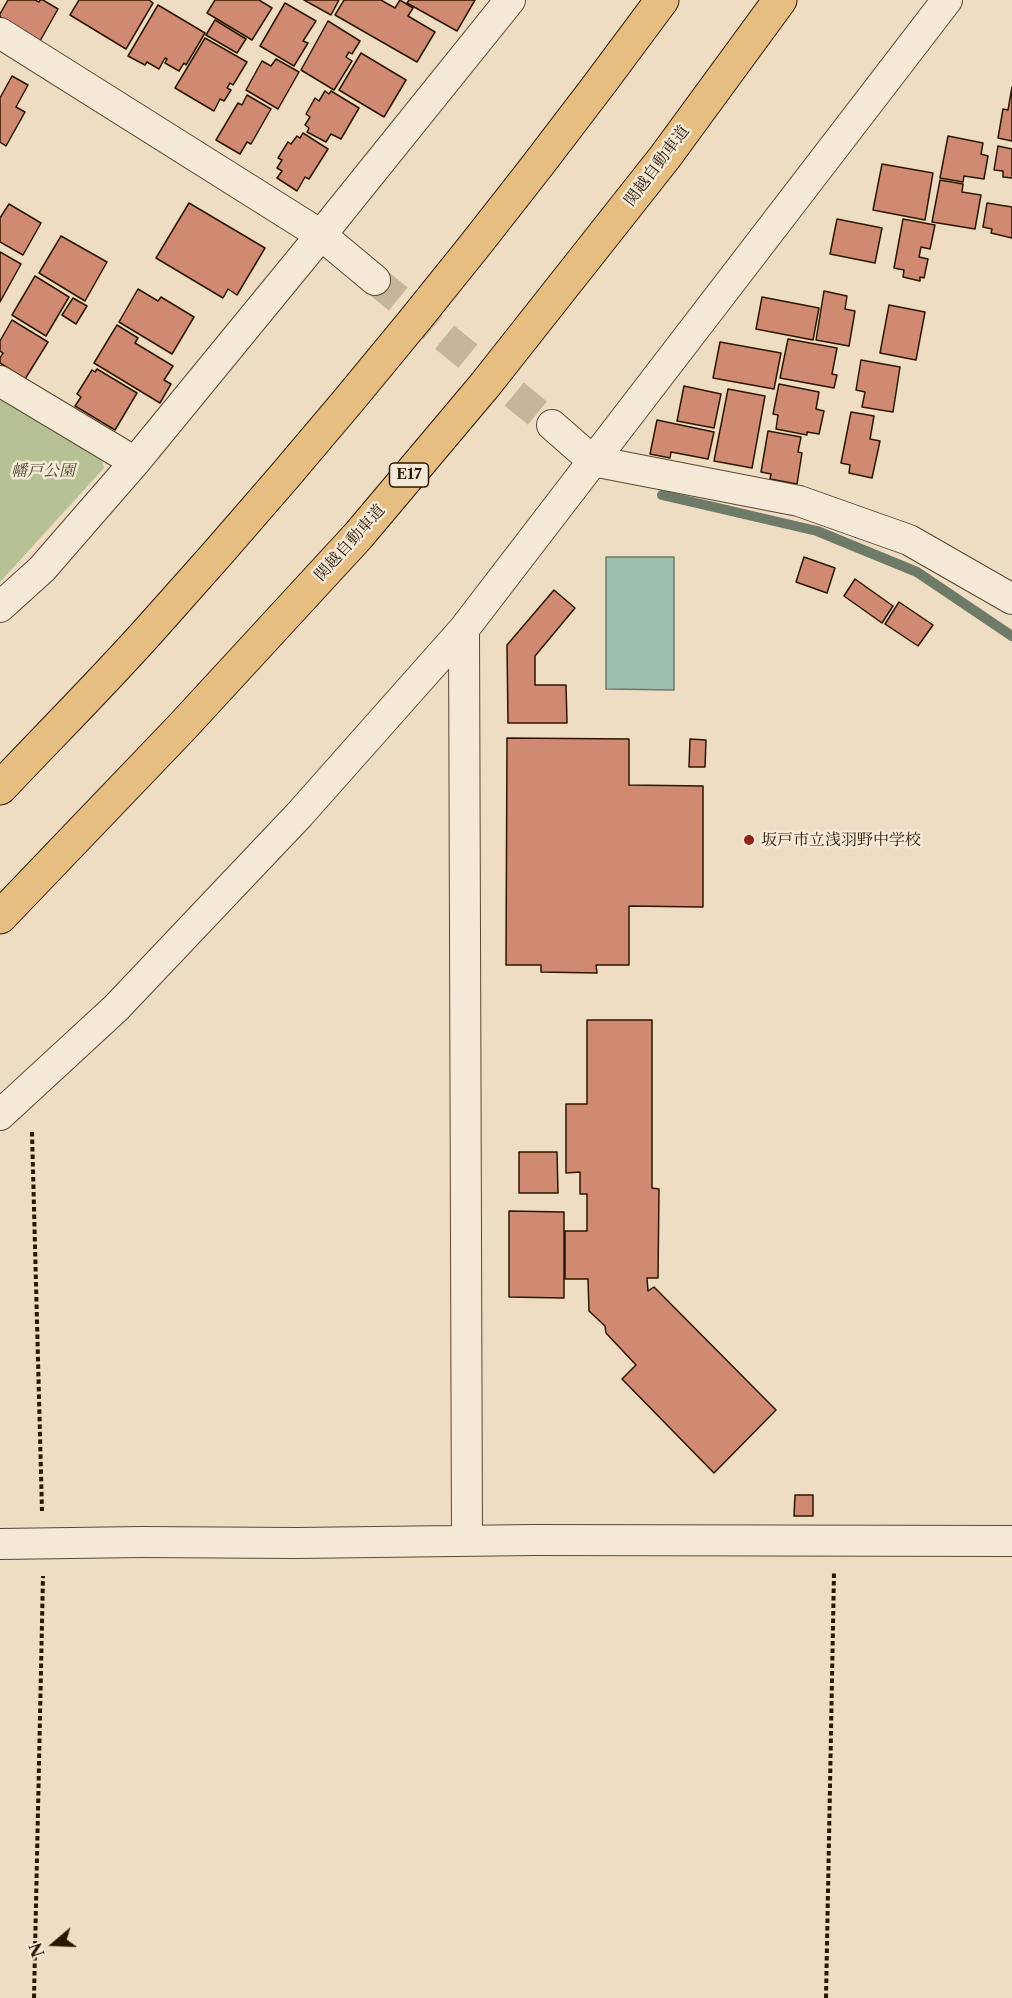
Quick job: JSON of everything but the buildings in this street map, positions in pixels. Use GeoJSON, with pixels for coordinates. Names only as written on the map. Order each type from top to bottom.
{"type":"FeatureCollection","features":[{"type":"Feature","properties":{"kind":"highway"},"geometry":{"type":"LineString","coordinates":[[0,788],[152,628],[311,446],[582,110],[662,0]]}},
{"type":"Feature","properties":{"kind":"highway","name":"関越自動車道"},"geometry":{"type":"LineString","coordinates":[[0,917],[182,727],[358,536],[485,385],[643,185],[780,0]]}},
{"type":"Feature","properties":{"kind":"street"},"geometry":{"type":"LineString","coordinates":[[0,607],[42,569],[135,462],[510,0]]}},
{"type":"Feature","properties":{"kind":"street"},"geometry":{"type":"LineString","coordinates":[[0,1115],[116,1008],[299,815],[464,629],[947,0]]}},
{"type":"Feature","properties":{"kind":"street"},"geometry":{"type":"LineString","coordinates":[[0,33],[321,235],[375,280]]}},
{"type":"Feature","properties":{"kind":"street"},"geometry":{"type":"LineString","coordinates":[[0,381],[135,462]]}},
{"type":"Feature","properties":{"kind":"street"},"geometry":{"type":"LineString","coordinates":[[552,425],[593,461],[799,501],[909,540],[1012,599]]}},
{"type":"Feature","properties":{"kind":"street"},"geometry":{"type":"LineString","coordinates":[[464,629],[467,1541]]}},
{"type":"Feature","properties":{"kind":"street"},"geometry":{"type":"LineString","coordinates":[[0,1544],[835,1539],[1012,1541]]}},
{"type":"Feature","properties":{"kind":"path"},"geometry":{"type":"LineString","coordinates":[[826,1998],[835,1539]]}},
{"type":"Feature","properties":{"kind":"green space","name":"幡戸公園"},"geometry":{"type":"Polygon","coordinates":[[[0,397],[101,457],[104,468],[0,582],[0,397]]]}},
{"type":"Feature","properties":{"kind":"shaded area"},"geometry":{"type":"Polygon","coordinates":[[[606,557],[674,557],[674,690],[606,689],[606,557]]]}},
{"type":"Feature","properties":{"kind":"waterway"},"geometry":{"type":"LineString","coordinates":[[662,495],[817,531],[917,572],[1012,636]]}},
{"type":"Feature","properties":{"kind":"tunnel"},"geometry":{"type":"LineString","coordinates":[[375,280],[552,425]]}},
{"type":"Feature","properties":{"kind":"place","name":"坂戸市立浅羽野中学校"},"geometry":{"type":"Point","coordinates":[749,840]}}]}
